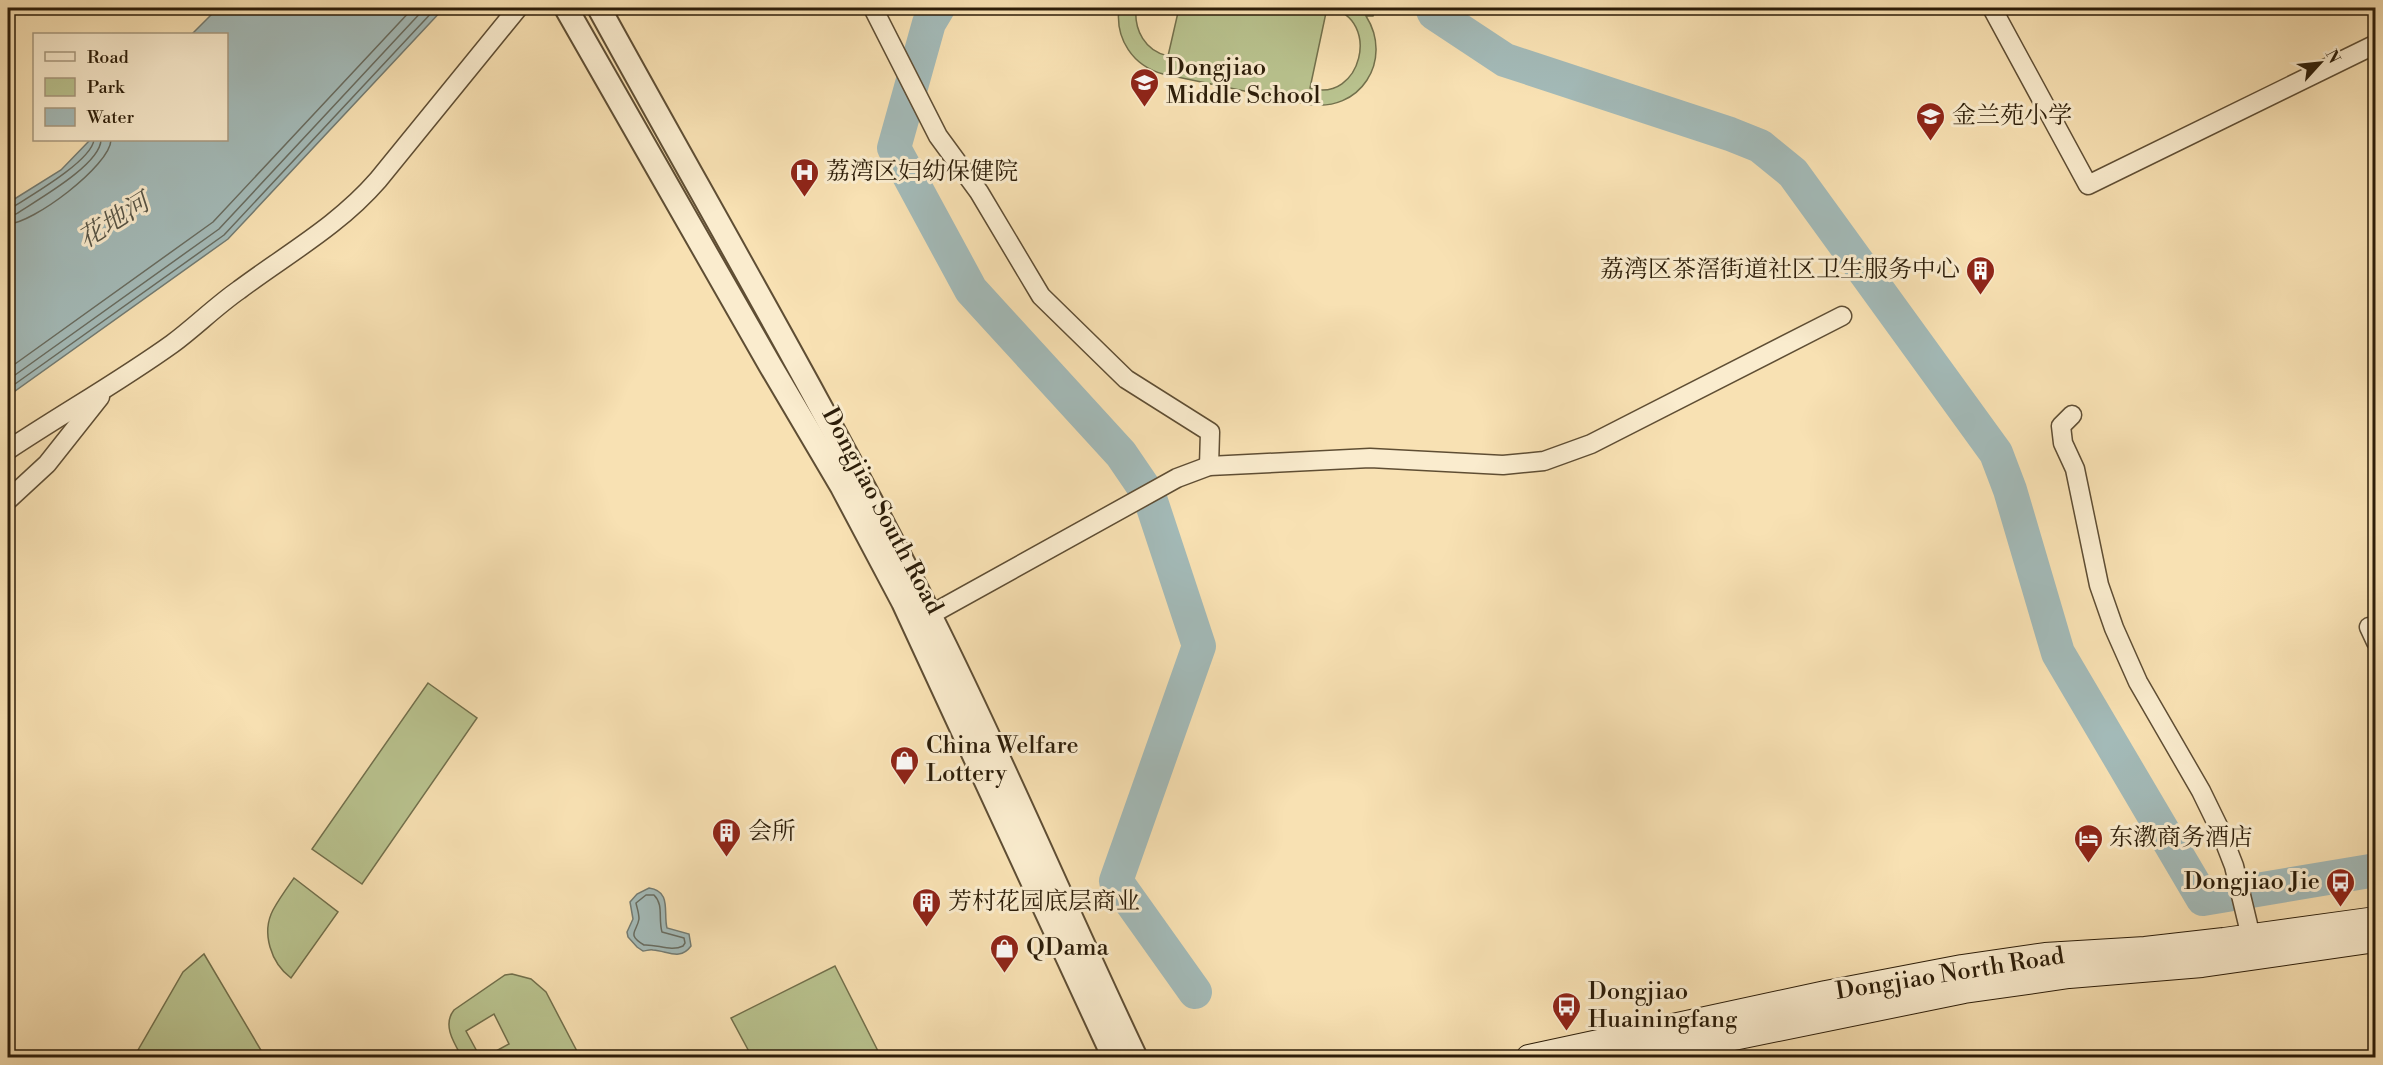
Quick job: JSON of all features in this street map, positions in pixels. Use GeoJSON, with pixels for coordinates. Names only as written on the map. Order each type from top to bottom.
{"type":"FeatureCollection","features":[{"type":"Feature","properties":{"kind":"main road","name":"Dongjiao North Road"},"geometry":{"type":"LineString","coordinates":[[1529,1058],[1826,994],[1962,968],[2045,956],[2145,950],[2376,920]]}},
{"type":"Feature","properties":{"kind":"main road","name":"Dongjiao North Road"},"geometry":{"type":"LineString","coordinates":[[1631,1058],[1974,988],[2069,975],[2202,964],[2376,939]]}},
{"type":"Feature","properties":{"kind":"street"},"geometry":{"type":"LineString","coordinates":[[8,450],[174,343],[238,290],[306,244],[353,207],[378,180],[518,8]]}},
{"type":"Feature","properties":{"kind":"street","name":"Dongjiao South Road"},"geometry":{"type":"LineString","coordinates":[[566,8],[842,487],[903,602],[1114,1058]]}},
{"type":"Feature","properties":{"kind":"street","name":"Dongjiao South Road"},"geometry":{"type":"LineString","coordinates":[[599,8],[855,471],[930,615],[1136,1058]]}},
{"type":"Feature","properties":{"kind":"street"},"geometry":{"type":"LineString","coordinates":[[1992,8],[2088,185],[2376,44]]}},
{"type":"Feature","properties":{"kind":"street"},"geometry":{"type":"LineString","coordinates":[[875,13],[938,136],[979,192],[1041,296],[1126,379],[1210,432],[1209,466]]}},
{"type":"Feature","properties":{"kind":"street"},"geometry":{"type":"LineString","coordinates":[[930,615],[1107,519],[1177,478],[1209,466],[1370,458],[1503,465],[1544,461],[1592,444],[1842,316]]}},
{"type":"Feature","properties":{"kind":"street"},"geometry":{"type":"LineString","coordinates":[[8,500],[47,464],[108,387]]}},
{"type":"Feature","properties":{"kind":"street"},"geometry":{"type":"LineString","coordinates":[[2072,415],[2061,426],[2063,443],[2075,469],[2099,585],[2114,628],[2138,682],[2202,791],[2220,830],[2234,866],[2251,937]]}},
{"type":"Feature","properties":{"kind":"green space"},"geometry":{"type":"Polygon","coordinates":[[[1119,8],[1136,8],[1139,32],[1147,44],[1168,56],[1179,8],[1327,8],[1310,88],[1328,90],[1342,84],[1352,73],[1359,58],[1360,42],[1356,27],[1346,15],[1330,8],[1375,8],[1373,16],[1366,16],[1374,33],[1376,50],[1374,66],[1367,80],[1356,92],[1343,101],[1326,105],[1307,104],[1163,74],[1143,65],[1128,50],[1120,30],[1119,8]]]}},
{"type":"Feature","properties":{"kind":"green space"},"geometry":{"type":"Polygon","coordinates":[[[428,683],[477,718],[362,884],[312,849],[428,683]]]}},
{"type":"Feature","properties":{"kind":"green space"},"geometry":{"type":"Polygon","coordinates":[[[294,878],[338,912],[291,978],[273,956],[268,928],[273,910],[294,878]]]}},
{"type":"Feature","properties":{"kind":"green space"},"geometry":{"type":"Polygon","coordinates":[[[204,954],[265,1057],[134,1057],[183,972],[204,954]]]}},
{"type":"Feature","properties":{"kind":"green space"},"geometry":{"type":"Polygon","coordinates":[[[835,966],[881,1057],[752,1057],[731,1018],[835,966]]]}},
{"type":"Feature","properties":{"kind":"green space"},"geometry":{"type":"Polygon","coordinates":[[[512,974],[531,979],[546,992],[580,1057],[485,1057],[509,1044],[494,1014],[466,1031],[480,1057],[462,1057],[450,1034],[449,1022],[454,1010],[505,975],[512,974]]]}},
{"type":"Feature","properties":{"kind":"water","name":"花地河"},"geometry":{"type":"Polygon","coordinates":[[[218,8],[444,8],[228,239],[8,396],[8,203],[61,170],[89,141],[228,141],[228,33],[193,33],[218,8]]]}},
{"type":"Feature","properties":{"kind":"water"},"geometry":{"type":"Polygon","coordinates":[[[649,888],[661,893],[664,898],[667,928],[689,934],[691,946],[687,951],[674,954],[652,950],[643,951],[628,937],[627,932],[633,919],[630,902],[637,894],[649,888]]]}},
{"type":"Feature","properties":{"kind":"waterway"},"geometry":{"type":"LineString","coordinates":[[938,8],[929,23],[894,148],[971,290],[1121,454],[1149,495],[1199,646],[1116,881],[1195,992]]}},
{"type":"Feature","properties":{"kind":"waterway"},"geometry":{"type":"LineString","coordinates":[[1432,8],[1434,13],[1505,60],[1730,134],[1760,146],[1793,173],[1996,453],[2010,490],[2058,653],[2203,899],[2376,870]]}},
{"type":"Feature","properties":{"kind":"place","name":"Dongjiao Middle School"},"geometry":{"type":"Point","coordinates":[1145,108]}},
{"type":"Feature","properties":{"kind":"place","name":"金兰苑小学"},"geometry":{"type":"Point","coordinates":[1931,142]}},
{"type":"Feature","properties":{"kind":"place","name":"荔湾区妇幼保健院"},"geometry":{"type":"Point","coordinates":[805,198]}},
{"type":"Feature","properties":{"kind":"place","name":"荔湾区茶滘街道社区卫生服务中心"},"geometry":{"type":"Point","coordinates":[1981,296]}},
{"type":"Feature","properties":{"kind":"place","name":"China Welfare Lottery"},"geometry":{"type":"Point","coordinates":[905,786]}},
{"type":"Feature","properties":{"kind":"place","name":"会所"},"geometry":{"type":"Point","coordinates":[727,858]}},
{"type":"Feature","properties":{"kind":"place","name":"东漖商务酒店"},"geometry":{"type":"Point","coordinates":[2088,864]}},
{"type":"Feature","properties":{"kind":"place","name":"Dongjiao Jie"},"geometry":{"type":"Point","coordinates":[2341,908]}},
{"type":"Feature","properties":{"kind":"place","name":"芳村花园底层商业"},"geometry":{"type":"Point","coordinates":[927,928]}},
{"type":"Feature","properties":{"kind":"place","name":"QDama"},"geometry":{"type":"Point","coordinates":[1005,974]}},
{"type":"Feature","properties":{"kind":"place","name":"Dongjiao Huainingfang"},"geometry":{"type":"Point","coordinates":[1567,1032]}}]}
